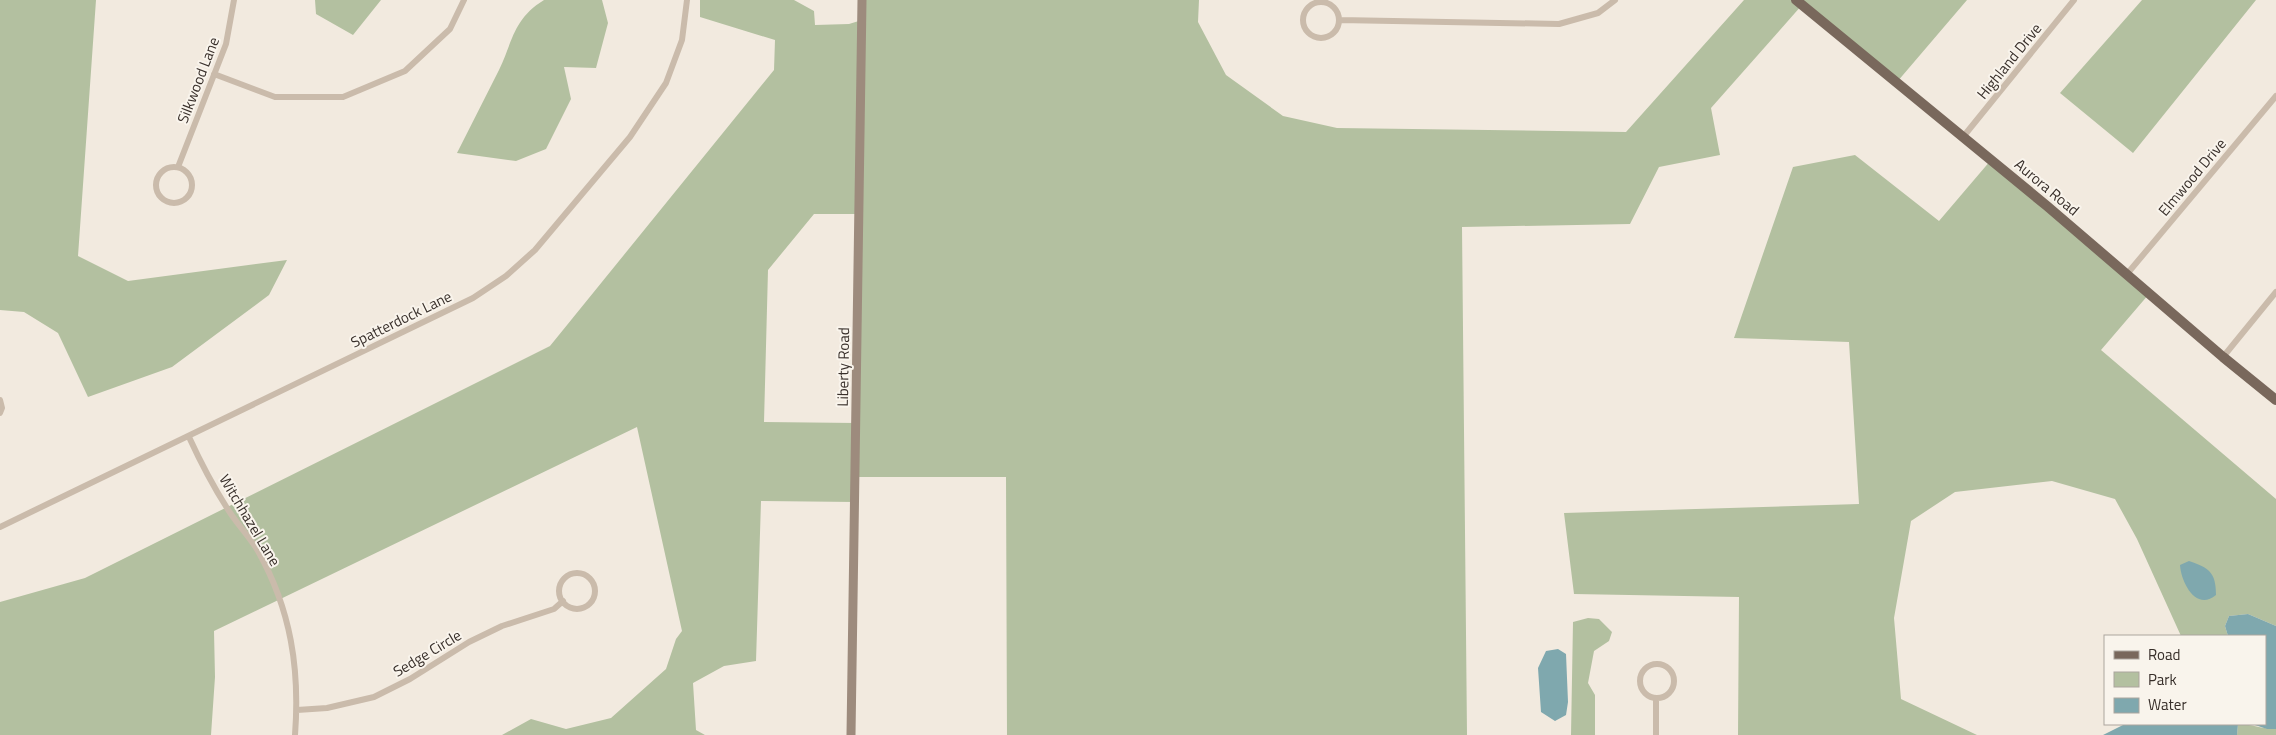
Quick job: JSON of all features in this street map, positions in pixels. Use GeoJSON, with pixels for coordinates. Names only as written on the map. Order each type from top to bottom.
{"type":"FeatureCollection","features":[{"type":"Feature","properties":{"kind":"main road","name":"Aurora Road"},"geometry":{"type":"LineString","coordinates":[[1796,0],[1963,137],[2276,400]]}},
{"type":"Feature","properties":{"kind":"street","name":"Silkwood Lane"},"geometry":{"type":"LineString","coordinates":[[178,167],[226,44],[234,0]]}},
{"type":"Feature","properties":{"kind":"street"},"geometry":{"type":"LineString","coordinates":[[214,74],[275,96],[343,96],[405,71],[450,29],[464,0]]}},
{"type":"Feature","properties":{"kind":"street","name":"Spatterdock Lane"},"geometry":{"type":"LineString","coordinates":[[0,527],[473,298],[506,276],[535,250],[567,214],[630,137],[666,83],[682,40],[687,0]]}},
{"type":"Feature","properties":{"kind":"street","name":"Liberty Road"},"geometry":{"type":"LineString","coordinates":[[851,735],[862,0]]}},
{"type":"Feature","properties":{"kind":"street"},"geometry":{"type":"LineString","coordinates":[[1340,20],[1559,24],[1598,13],[1615,0]]}},
{"type":"Feature","properties":{"kind":"street","name":"Highland Drive"},"geometry":{"type":"LineString","coordinates":[[1963,137],[2074,0]]}},
{"type":"Feature","properties":{"kind":"street"},"geometry":{"type":"LineString","coordinates":[[1326,2],[1335,7],[1340,20],[1336,31],[1322,38],[1312,36],[1308,32],[1303,18],[1312,4],[1326,2]]}},
{"type":"Feature","properties":{"kind":"street","name":"Elmwood Drive"},"geometry":{"type":"LineString","coordinates":[[2127,274],[2276,96]]}},
{"type":"Feature","properties":{"kind":"street"},"geometry":{"type":"LineString","coordinates":[[178,167],[187,172],[192,186],[188,196],[183,201],[174,204],[165,201],[157,193],[155,183],[164,170],[178,167]]}},
{"type":"Feature","properties":{"kind":"street"},"geometry":{"type":"LineString","coordinates":[[2223,357],[2276,292]]}},
{"type":"Feature","properties":{"kind":"street"},"geometry":{"type":"LineString","coordinates":[[0,400],[2,408],[0,413]]}},
{"type":"Feature","properties":{"kind":"street","name":"Witchhazel Lane"},"geometry":{"type":"LineString","coordinates":[[189,437],[227,508],[258,551],[279,598],[290,632],[296,665],[297,710],[295,735]]}},
{"type":"Feature","properties":{"kind":"street"},"geometry":{"type":"LineString","coordinates":[[582,573],[590,578],[596,592],[592,602],[578,609],[568,606],[563,601],[559,588],[566,576],[582,573]]}},
{"type":"Feature","properties":{"kind":"street","name":"Sedge Circle"},"geometry":{"type":"LineString","coordinates":[[297,710],[327,708],[374,697],[402,683],[478,637],[518,620],[554,609],[563,601]]}},
{"type":"Feature","properties":{"kind":"street"},"geometry":{"type":"LineString","coordinates":[[1658,663],[1671,671],[1675,682],[1672,690],[1656,700],[1644,694],[1638,682],[1640,672],[1658,663]]}},
{"type":"Feature","properties":{"kind":"street"},"geometry":{"type":"LineString","coordinates":[[1656,700],[1656,735]]}},
{"type":"Feature","properties":{"kind":"green space"},"geometry":{"type":"Polygon","coordinates":[[[0,0],[96,0],[78,256],[128,281],[287,260],[269,295],[172,367],[88,397],[58,333],[24,312],[0,310],[0,0]]]}},
{"type":"Feature","properties":{"kind":"green space"},"geometry":{"type":"Polygon","coordinates":[[[315,0],[381,0],[353,35],[316,14],[315,0]]]}},
{"type":"Feature","properties":{"kind":"green space"},"geometry":{"type":"Polygon","coordinates":[[[544,0],[602,0],[608,23],[596,68],[564,67],[571,99],[546,149],[516,161],[457,153],[499,70],[515,31],[526,15],[544,0]]]}},
{"type":"Feature","properties":{"kind":"green space"},"geometry":{"type":"Polygon","coordinates":[[[700,0],[794,0],[814,11],[815,25],[849,24],[862,20],[862,0],[1199,0],[1198,22],[1226,75],[1283,116],[1337,128],[1626,132],[1744,0],[1967,0],[1897,82],[1802,5],[1711,108],[1720,155],[1659,167],[1630,224],[1462,227],[1467,735],[1007,735],[1006,477],[855,477],[855,502],[761,501],[756,661],[724,666],[693,683],[696,730],[705,735],[502,735],[531,719],[566,729],[611,718],[666,669],[676,639],[682,631],[637,427],[214,631],[215,677],[211,735],[0,735],[0,602],[85,578],[550,346],[774,70],[775,40],[700,17],[700,0]],[[814,214],[768,270],[764,422],[856,423],[859,214],[814,214]]]}},
{"type":"Feature","properties":{"kind":"green space"},"geometry":{"type":"Polygon","coordinates":[[[2142,0],[2256,0],[2133,153],[2060,93],[2142,0]]]}},
{"type":"Feature","properties":{"kind":"green space"},"geometry":{"type":"Polygon","coordinates":[[[1855,155],[1939,221],[1991,160],[2149,294],[2101,350],[2276,499],[2276,626],[2248,614],[2229,616],[2225,626],[2228,635],[2181,635],[2137,539],[2115,499],[2052,481],[1955,492],[1911,521],[1894,618],[1901,699],[1977,735],[1738,735],[1739,597],[1574,594],[1564,513],[1859,504],[1849,342],[1734,338],[1793,167],[1855,155]]]}},
{"type":"Feature","properties":{"kind":"green space"},"geometry":{"type":"Polygon","coordinates":[[[1588,618],[1599,619],[1612,632],[1609,641],[1594,651],[1588,683],[1595,695],[1595,735],[1571,735],[1573,622],[1588,618]]]}},
{"type":"Feature","properties":{"kind":"green space"},"geometry":{"type":"Polygon","coordinates":[[[2238,725],[2276,729],[2276,735],[2237,735],[2238,725]]]}},
{"type":"Feature","properties":{"kind":"water"},"geometry":{"type":"Polygon","coordinates":[[[2189,561],[2202,566],[2210,572],[2215,581],[2216,595],[2202,600],[2191,593],[2183,579],[2180,565],[2189,561]]]}},
{"type":"Feature","properties":{"kind":"water"},"geometry":{"type":"Polygon","coordinates":[[[2248,614],[2276,626],[2276,729],[2267,729],[2255,725],[2266,725],[2266,635],[2228,635],[2225,626],[2229,616],[2248,614]]]}},
{"type":"Feature","properties":{"kind":"water"},"geometry":{"type":"Polygon","coordinates":[[[1558,649],[1566,654],[1568,702],[1566,715],[1555,721],[1541,712],[1538,668],[1546,651],[1558,649]]]}},
{"type":"Feature","properties":{"kind":"water"},"geometry":{"type":"Polygon","coordinates":[[[2123,725],[2238,725],[2237,735],[2103,735],[2123,725]]]}}]}
